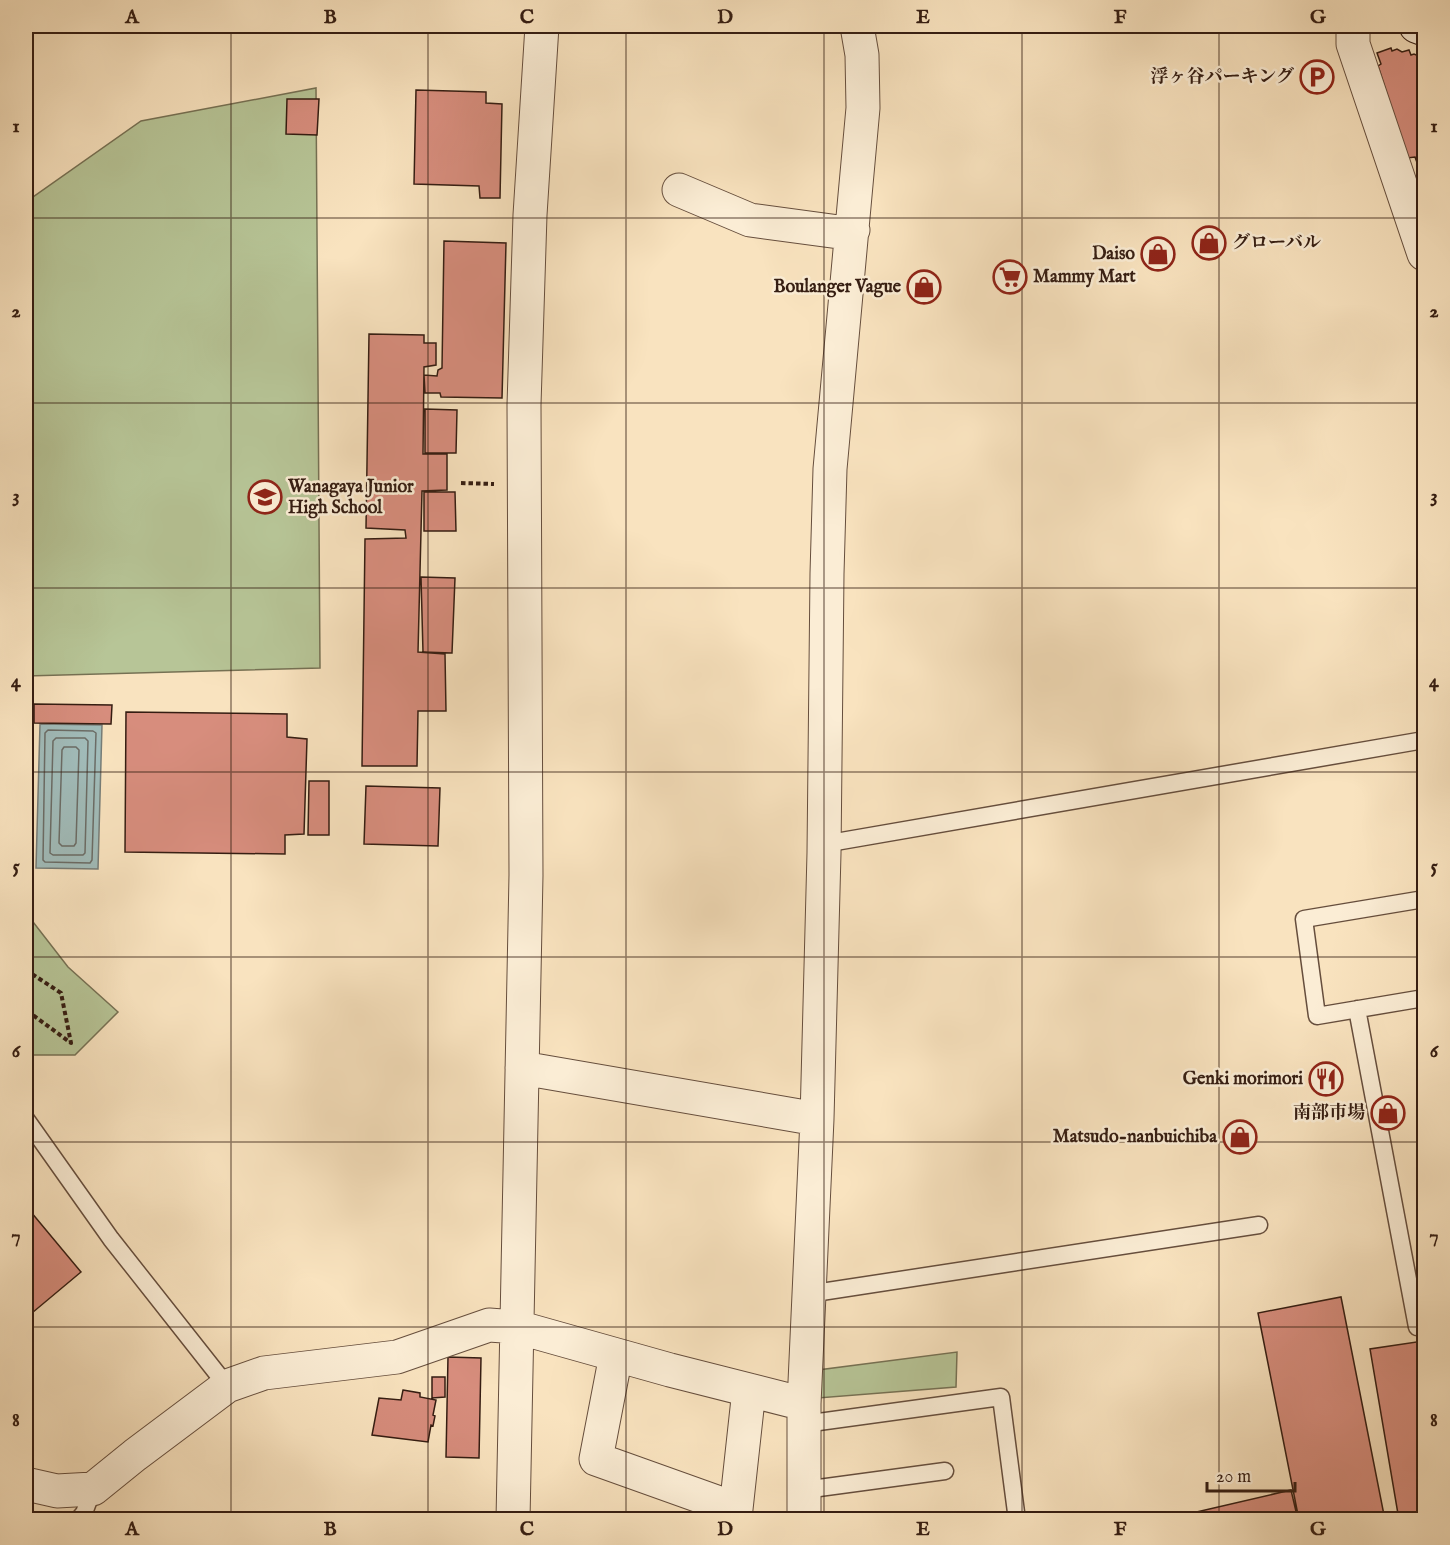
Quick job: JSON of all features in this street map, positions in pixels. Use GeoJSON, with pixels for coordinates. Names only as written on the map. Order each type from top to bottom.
{"type":"FeatureCollection","features":[{"type":"Feature","properties":{"kind":"street"},"geometry":{"type":"LineString","coordinates":[[513,1520],[526,875],[524,405],[530,215],[542,26]]}},
{"type":"Feature","properties":{"kind":"street"},"geometry":{"type":"LineString","coordinates":[[804,1505],[804,1414],[817,1119],[824,844],[830,469],[833,416],[853,230],[863,108],[862,55],[857,26]]}},
{"type":"Feature","properties":{"kind":"street"},"geometry":{"type":"LineString","coordinates":[[1353,26],[1353,44],[1425,254]]}},
{"type":"Feature","properties":{"kind":"street"},"geometry":{"type":"LineString","coordinates":[[1416,26],[1425,29]]}},
{"type":"Feature","properties":{"kind":"street"},"geometry":{"type":"LineString","coordinates":[[679,190],[750,220],[839,232],[853,230]]}},
{"type":"Feature","properties":{"kind":"street"},"geometry":{"type":"LineString","coordinates":[[522,1068],[817,1119]]}},
{"type":"Feature","properties":{"kind":"street"},"geometry":{"type":"LineString","coordinates":[[26,1484],[57,1491],[93,1489],[227,1386],[264,1373],[397,1357],[489,1325],[517,1327],[749,1390],[804,1414]]}},
{"type":"Feature","properties":{"kind":"street"},"geometry":{"type":"LineString","coordinates":[[616,1355],[596,1459],[736,1509],[749,1390]]}},
{"type":"Feature","properties":{"kind":"lane"},"geometry":{"type":"LineString","coordinates":[[824,844],[1425,740]]}},
{"type":"Feature","properties":{"kind":"lane"},"geometry":{"type":"LineString","coordinates":[[1425,899],[1304,919],[1317,1016],[1425,998]]}},
{"type":"Feature","properties":{"kind":"lane"},"geometry":{"type":"LineString","coordinates":[[1357,1009],[1417,1327],[1425,1326]]}},
{"type":"Feature","properties":{"kind":"lane"},"geometry":{"type":"LineString","coordinates":[[26,1119],[111,1239],[227,1386]]}},
{"type":"Feature","properties":{"kind":"lane"},"geometry":{"type":"LineString","coordinates":[[808,1294],[1258,1225]]}},
{"type":"Feature","properties":{"kind":"lane"},"geometry":{"type":"LineString","coordinates":[[804,1414],[1001,1397],[1017,1520]]}},
{"type":"Feature","properties":{"kind":"lane"},"geometry":{"type":"LineString","coordinates":[[804,1505],[945,1471]]}},
{"type":"Feature","properties":{"kind":"lane"},"geometry":{"type":"LineString","coordinates":[[78,1520],[84,1513],[93,1489]]}},
{"type":"Feature","properties":{"kind":"path"},"geometry":{"type":"LineString","coordinates":[[461,483],[503,485]]}},
{"type":"Feature","properties":{"kind":"path"},"geometry":{"type":"LineString","coordinates":[[26,970],[61,993],[71,1043],[26,1010]]}},
{"type":"Feature","properties":{"kind":"green space"},"geometry":{"type":"Polygon","coordinates":[[[316,88],[320,668],[26,676],[26,202],[141,121],[316,88]]]}},
{"type":"Feature","properties":{"kind":"green space"},"geometry":{"type":"Polygon","coordinates":[[[26,918],[30,918],[68,967],[118,1012],[75,1055],[26,1055],[26,918]]]}},
{"type":"Feature","properties":{"kind":"green space"},"geometry":{"type":"Polygon","coordinates":[[[957,1352],[956,1387],[818,1398],[818,1370],[957,1352]]]}},
{"type":"Feature","properties":{"kind":"water"},"geometry":{"type":"Polygon","coordinates":[[[40,724],[102,725],[98,869],[36,868],[40,724]]]}},
{"type":"Feature","properties":{"kind":"building"},"geometry":{"type":"Polygon","coordinates":[[[1391,48],[1392,51],[1409,50],[1411,55],[1421,57],[1422,54],[1424,59],[1424,166],[1419,168],[1415,157],[1407,158],[1378,66],[1381,64],[1377,53],[1391,48]]]}},
{"type":"Feature","properties":{"kind":"building"},"geometry":{"type":"Polygon","coordinates":[[[416,90],[486,92],[486,103],[502,104],[500,198],[480,198],[479,186],[414,184],[416,90]]]}},
{"type":"Feature","properties":{"kind":"building"},"geometry":{"type":"Polygon","coordinates":[[[287,99],[319,99],[317,135],[286,134],[287,99]]]}},
{"type":"Feature","properties":{"kind":"building"},"geometry":{"type":"Polygon","coordinates":[[[444,241],[506,243],[502,398],[441,397],[440,393],[425,393],[424,375],[437,376],[438,370],[442,368],[444,241]]]}},
{"type":"Feature","properties":{"kind":"building"},"geometry":{"type":"Polygon","coordinates":[[[369,334],[424,335],[424,343],[436,343],[436,365],[424,367],[423,454],[447,454],[447,490],[422,491],[418,652],[445,654],[446,711],[418,711],[417,766],[362,766],[365,539],[406,538],[405,530],[366,528],[369,334]]]}},
{"type":"Feature","properties":{"kind":"building"},"geometry":{"type":"Polygon","coordinates":[[[425,409],[457,410],[456,453],[425,453],[425,409]]]}},
{"type":"Feature","properties":{"kind":"building"},"geometry":{"type":"Polygon","coordinates":[[[424,492],[455,492],[456,531],[424,531],[424,492]]]}},
{"type":"Feature","properties":{"kind":"building"},"geometry":{"type":"Polygon","coordinates":[[[421,577],[455,578],[452,653],[423,652],[421,577]]]}},
{"type":"Feature","properties":{"kind":"building"},"geometry":{"type":"Polygon","coordinates":[[[34,704],[112,705],[111,724],[34,723],[34,704]]]}},
{"type":"Feature","properties":{"kind":"building"},"geometry":{"type":"Polygon","coordinates":[[[126,712],[287,714],[287,737],[307,739],[304,834],[285,835],[285,854],[125,852],[126,712]]]}},
{"type":"Feature","properties":{"kind":"building"},"geometry":{"type":"Polygon","coordinates":[[[309,781],[329,781],[329,835],[308,835],[309,781]]]}},
{"type":"Feature","properties":{"kind":"building"},"geometry":{"type":"Polygon","coordinates":[[[366,786],[440,788],[438,846],[364,844],[366,786]]]}},
{"type":"Feature","properties":{"kind":"building"},"geometry":{"type":"Polygon","coordinates":[[[26,1206],[81,1272],[26,1318],[26,1206]]]}},
{"type":"Feature","properties":{"kind":"building"},"geometry":{"type":"Polygon","coordinates":[[[1341,1297],[1385,1520],[1299,1520],[1258,1313],[1341,1297]]]}},
{"type":"Feature","properties":{"kind":"building"},"geometry":{"type":"Polygon","coordinates":[[[1423,1341],[1424,1520],[1399,1520],[1370,1349],[1423,1341]]]}},
{"type":"Feature","properties":{"kind":"building"},"geometry":{"type":"Polygon","coordinates":[[[448,1357],[481,1358],[479,1458],[446,1457],[448,1357]]]}},
{"type":"Feature","properties":{"kind":"building"},"geometry":{"type":"Polygon","coordinates":[[[432,1377],[445,1377],[445,1397],[432,1398],[432,1377]]]}},
{"type":"Feature","properties":{"kind":"building"},"geometry":{"type":"Polygon","coordinates":[[[403,1390],[420,1393],[420,1397],[436,1400],[433,1415],[435,1416],[428,1442],[372,1435],[379,1398],[401,1400],[403,1390]]]}},
{"type":"Feature","properties":{"kind":"building"},"geometry":{"type":"Polygon","coordinates":[[[1291,1490],[1298,1520],[1162,1520],[1291,1490]]]}},
{"type":"Feature","properties":{"kind":"place","name":"浮ヶ谷パーキング"},"geometry":{"type":"Point","coordinates":[1317,77]}},
{"type":"Feature","properties":{"kind":"place","name":"グローバル"},"geometry":{"type":"Point","coordinates":[1209,243]}},
{"type":"Feature","properties":{"kind":"place","name":"Daiso"},"geometry":{"type":"Point","coordinates":[1158,254]}},
{"type":"Feature","properties":{"kind":"place","name":"Mammy Mart"},"geometry":{"type":"Point","coordinates":[1010,277]}},
{"type":"Feature","properties":{"kind":"place","name":"Boulanger Vague"},"geometry":{"type":"Point","coordinates":[924,287]}},
{"type":"Feature","properties":{"kind":"place","name":"Wanagaya Junior High School"},"geometry":{"type":"Point","coordinates":[265,497]}},
{"type":"Feature","properties":{"kind":"place","name":"Genki morimori"},"geometry":{"type":"Point","coordinates":[1326,1079]}},
{"type":"Feature","properties":{"kind":"place","name":"南部市場"},"geometry":{"type":"Point","coordinates":[1388,1113]}},
{"type":"Feature","properties":{"kind":"place","name":"Matsudo-nanbuichiba"},"geometry":{"type":"Point","coordinates":[1240,1137]}}]}
